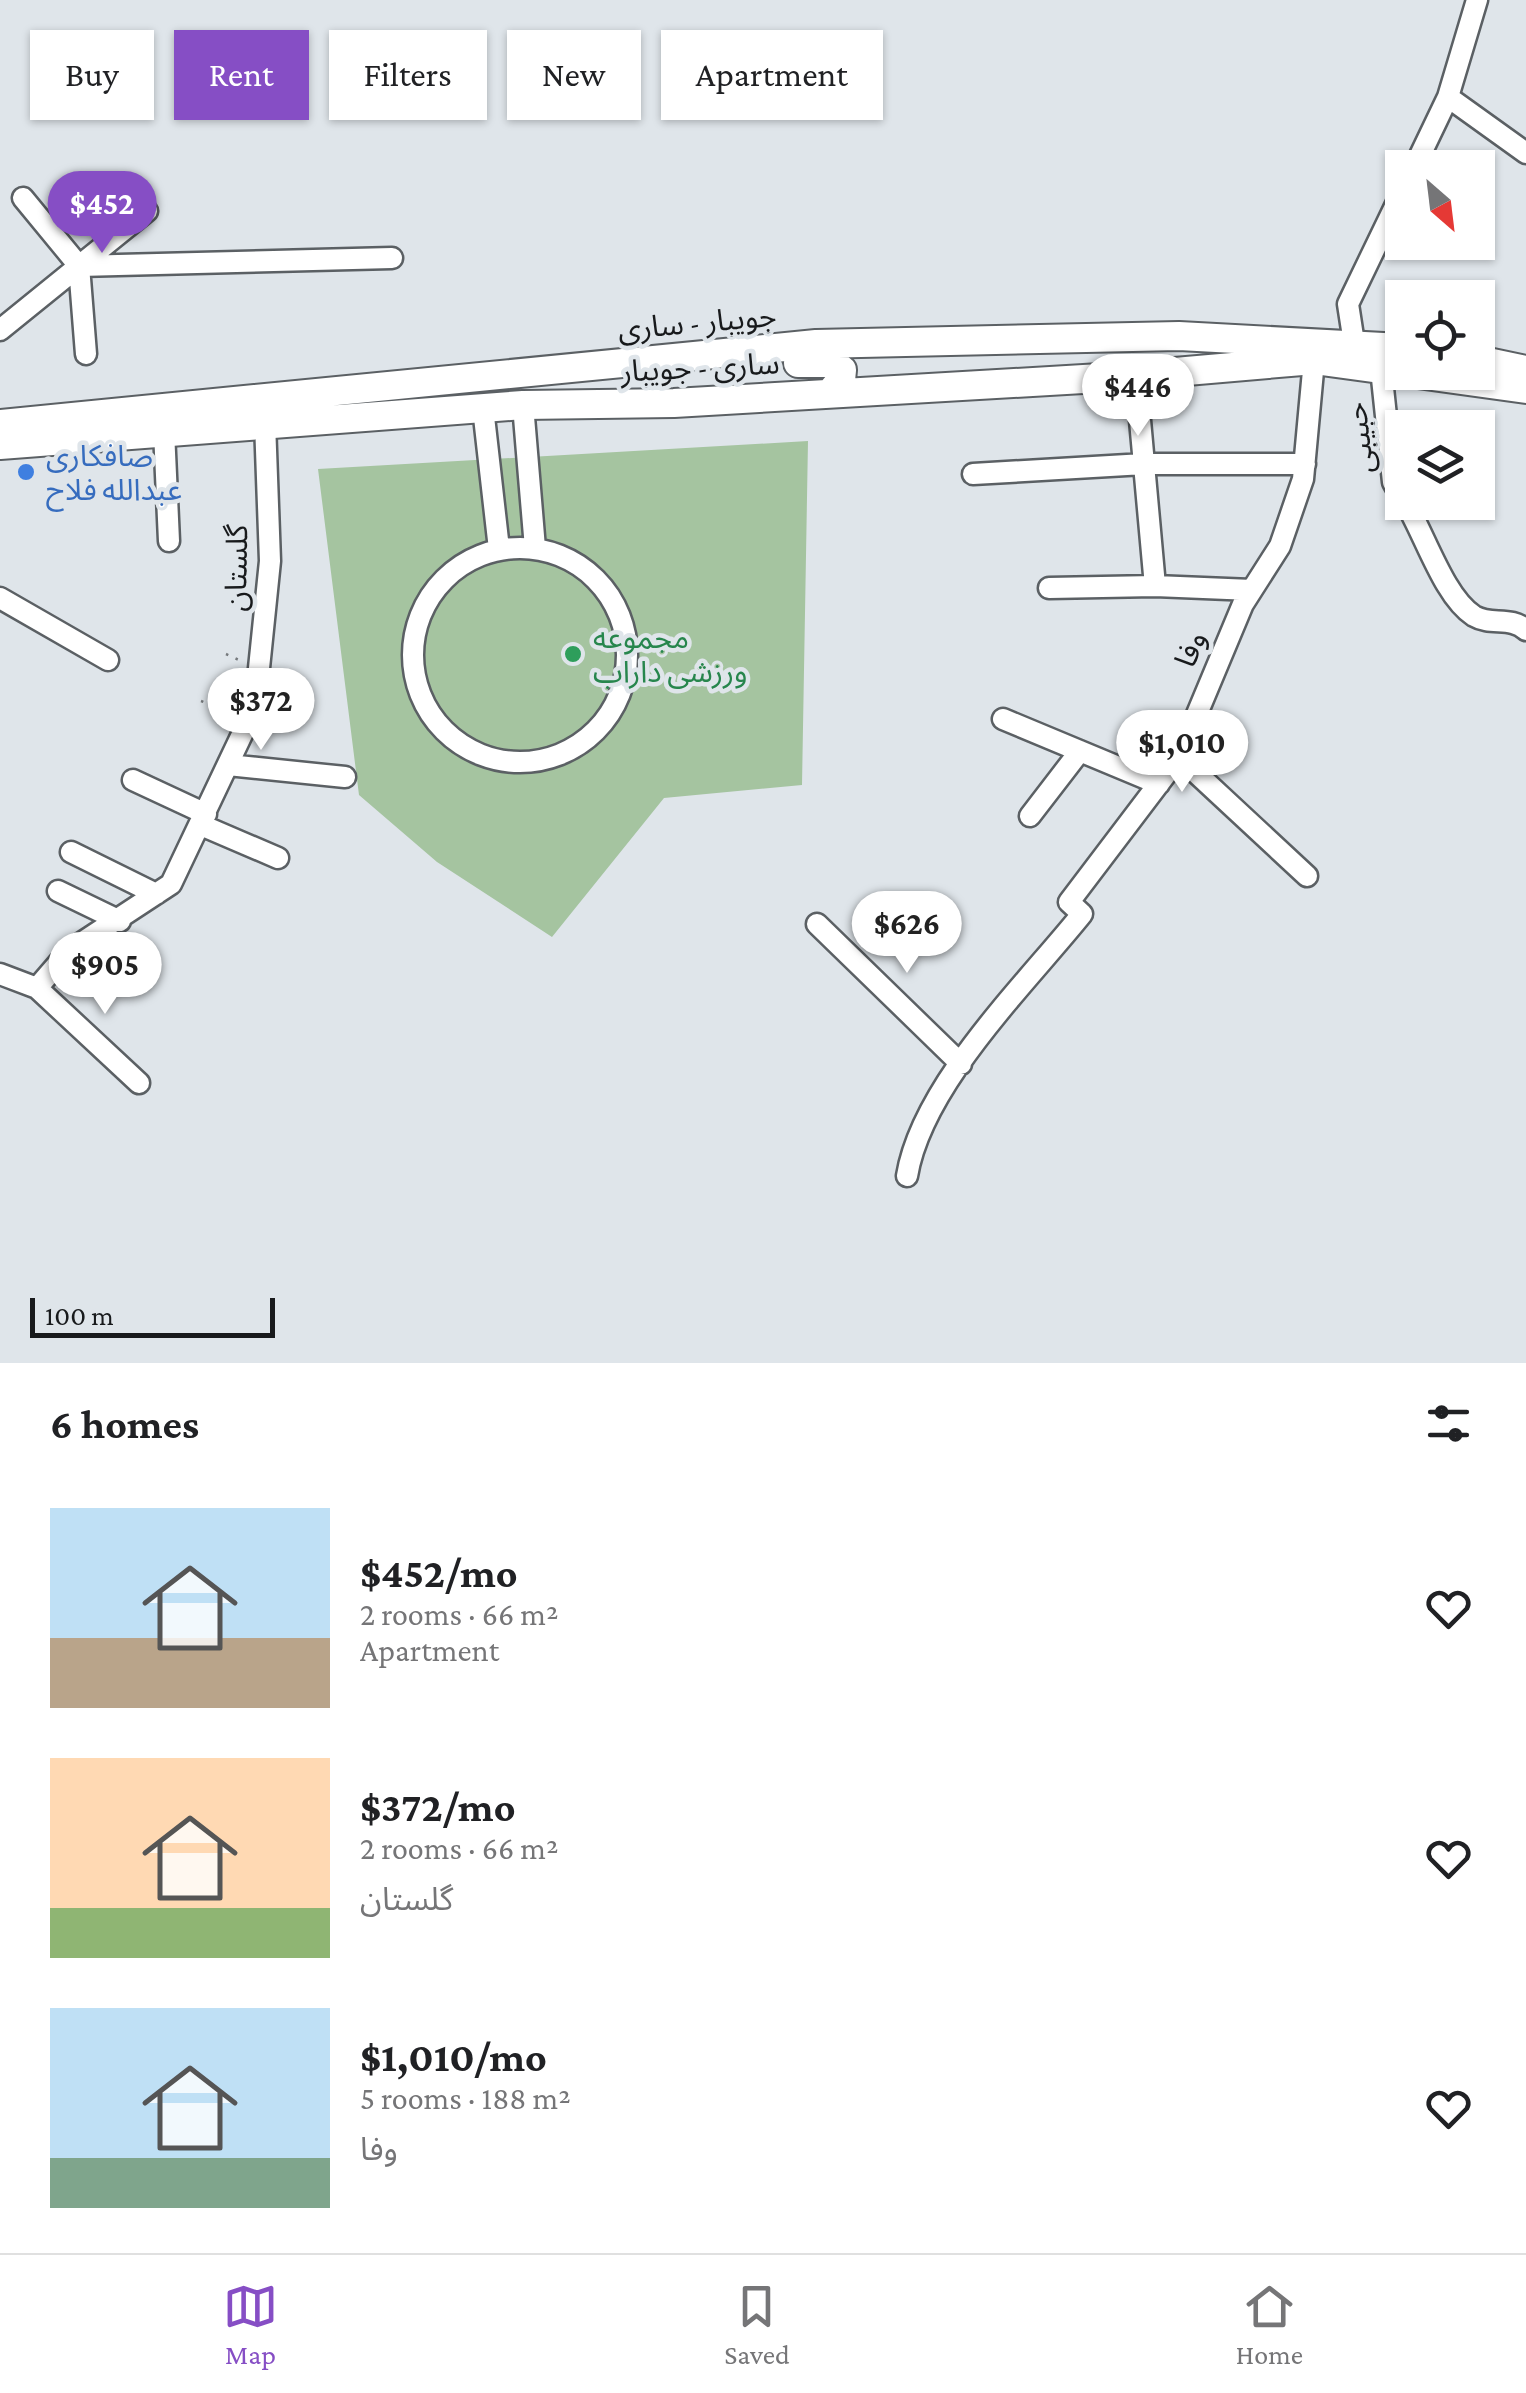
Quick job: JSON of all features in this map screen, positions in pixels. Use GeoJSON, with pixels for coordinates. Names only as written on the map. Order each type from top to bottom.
{"type":"FeatureCollection","features":[{"type":"Feature","properties":{"kind":"highway","name":"جویبار - ساری"},"geometry":{"type":"LineString","coordinates":[[0,424],[801,346],[1179,336],[1385,347]]}},
{"type":"Feature","properties":{"kind":"highway"},"geometry":{"type":"LineString","coordinates":[[916,341],[890,358],[897,370],[908,377],[980,371],[1034,382]]}},
{"type":"Feature","properties":{"kind":"highway","name":"ساری - جویبار"},"geometry":{"type":"LineString","coordinates":[[0,445],[523,405],[1034,382],[1314,360],[1385,370]]}},
{"type":"Feature","properties":{"kind":"highway"},"geometry":{"type":"LineString","coordinates":[[604,364],[648,374],[832,363],[842,370],[841,380],[830,393]]}},
{"type":"Feature","properties":{"kind":"highway"},"geometry":{"type":"LineString","coordinates":[[1495,364],[1526,370]]}},
{"type":"Feature","properties":{"kind":"highway","name":"ساری - جویبار"},"geometry":{"type":"LineString","coordinates":[[1495,385],[1526,390]]}},
{"type":"Feature","properties":{"kind":"street"},"geometry":{"type":"LineString","coordinates":[[1423,150],[1448,98],[1478,0]]}},
{"type":"Feature","properties":{"kind":"street"},"geometry":{"type":"LineString","coordinates":[[1448,98],[1526,153]]}},
{"type":"Feature","properties":{"kind":"street"},"geometry":{"type":"LineString","coordinates":[[23,198],[79,266],[86,354]]}},
{"type":"Feature","properties":{"kind":"street"},"geometry":{"type":"LineString","coordinates":[[0,330],[146,211]]}},
{"type":"Feature","properties":{"kind":"street"},"geometry":{"type":"LineString","coordinates":[[1354,344],[1348,304],[1385,227]]}},
{"type":"Feature","properties":{"kind":"street"},"geometry":{"type":"LineString","coordinates":[[79,266],[392,258]]}},
{"type":"Feature","properties":{"kind":"street","name":"وفا"},"geometry":{"type":"LineString","coordinates":[[907,1176],[912,1144],[961,1064],[1082,914],[1070,902],[1179,757],[1252,590],[1280,546],[1305,464],[1314,360]]}},
{"type":"Feature","properties":{"kind":"street"},"geometry":{"type":"LineString","coordinates":[[1136,376],[1155,586]]}},
{"type":"Feature","properties":{"kind":"street"},"geometry":{"type":"LineString","coordinates":[[523,405],[535,548]]}},
{"type":"Feature","properties":{"kind":"street"},"geometry":{"type":"LineString","coordinates":[[484,408],[498,550]]}},
{"type":"Feature","properties":{"kind":"street","name":"گلستان"},"geometry":{"type":"LineString","coordinates":[[37,988],[69,951],[120,921],[170,884],[249,720],[264,644],[270,561],[264,422]]}},
{"type":"Feature","properties":{"kind":"street"},"geometry":{"type":"LineString","coordinates":[[164,431],[169,541]]}},
{"type":"Feature","properties":{"kind":"street"},"geometry":{"type":"LineString","coordinates":[[973,474],[1144,464],[1305,464]]}},
{"type":"Feature","properties":{"kind":"street","name":"حبیبی"},"geometry":{"type":"LineString","coordinates":[[1414,520],[1456,604],[1480,620],[1518,623],[1526,630]]}},
{"type":"Feature","properties":{"kind":"street"},"geometry":{"type":"LineString","coordinates":[[535,548],[570,559],[599,581],[619,611],[628,644],[626,678],[613,710],[591,737],[562,755],[528,763],[494,760],[462,746],[435,722],[418,690],[412,654],[419,618],[437,586],[464,563],[498,550],[535,548]]}},
{"type":"Feature","properties":{"kind":"street"},"geometry":{"type":"LineString","coordinates":[[1049,588],[1155,586],[1252,590]]}},
{"type":"Feature","properties":{"kind":"street"},"geometry":{"type":"LineString","coordinates":[[0,598],[108,660]]}},
{"type":"Feature","properties":{"kind":"street"},"geometry":{"type":"LineString","coordinates":[[1003,720],[1159,784]]}},
{"type":"Feature","properties":{"kind":"street"},"geometry":{"type":"LineString","coordinates":[[1030,816],[1080,752]]}},
{"type":"Feature","properties":{"kind":"street"},"geometry":{"type":"LineString","coordinates":[[1179,757],[1307,876]]}},
{"type":"Feature","properties":{"kind":"street"},"geometry":{"type":"LineString","coordinates":[[228,765],[345,777]]}},
{"type":"Feature","properties":{"kind":"street"},"geometry":{"type":"LineString","coordinates":[[133,780],[278,858]]}},
{"type":"Feature","properties":{"kind":"street"},"geometry":{"type":"LineString","coordinates":[[71,852],[156,894]]}},
{"type":"Feature","properties":{"kind":"street"},"geometry":{"type":"LineString","coordinates":[[58,891],[120,921]]}},
{"type":"Feature","properties":{"kind":"street"},"geometry":{"type":"LineString","coordinates":[[817,924],[961,1064]]}},
{"type":"Feature","properties":{"kind":"street"},"geometry":{"type":"LineString","coordinates":[[0,974],[37,988],[139,1083]]}},
{"type":"Feature","properties":{"kind":"path"},"geometry":{"type":"LineString","coordinates":[[201,701],[249,720]]}},
{"type":"Feature","properties":{"kind":"green space","name":"مجموعه ورزشی داراب"},"geometry":{"type":"Polygon","coordinates":[[[808,441],[802,785],[664,798],[552,937],[437,862],[359,795],[318,469],[808,441]]]}},
{"type":"Feature","properties":{"kind":"place","name":"صافکاری عبدالله فلاح"},"geometry":{"type":"Point","coordinates":[26,472]}},
{"type":"Feature","properties":{"kind":"place","name":"مجموعه ورزشی داراب"},"geometry":{"type":"Point","coordinates":[573,654]}}]}
